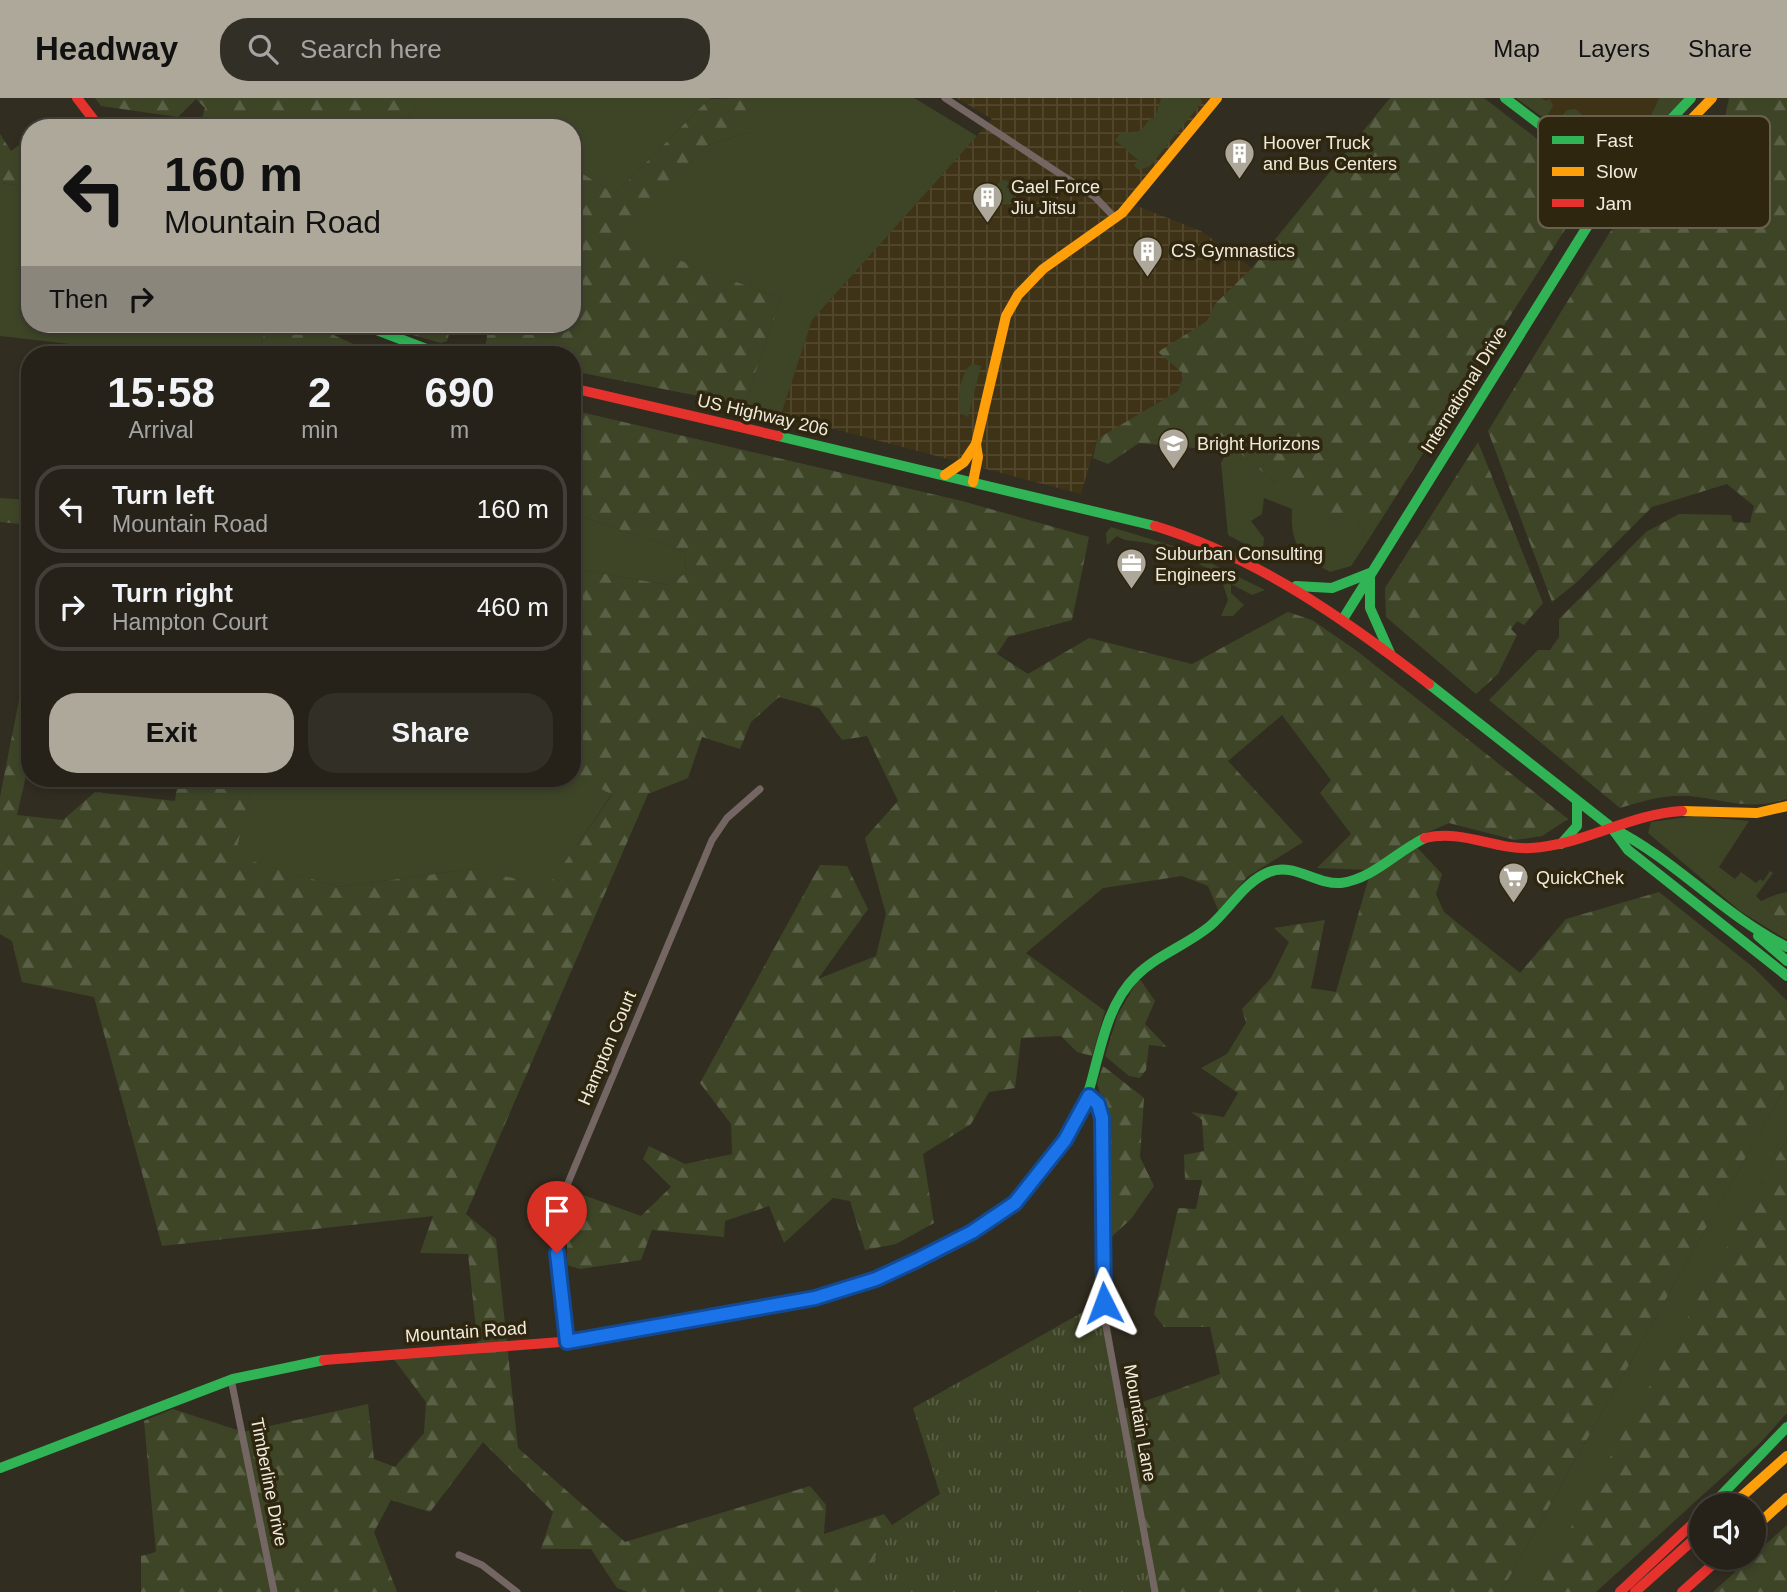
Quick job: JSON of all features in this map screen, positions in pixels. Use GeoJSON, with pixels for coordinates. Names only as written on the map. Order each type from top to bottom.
{"type":"FeatureCollection","features":[{"type":"Feature","properties":{"kind":"main road"},"geometry":{"type":"LineString","coordinates":[[77,98],[93,119]]}},
{"type":"Feature","properties":{"kind":"main road"},"geometry":{"type":"LineString","coordinates":[[945,475],[964,462],[976,444],[1001,336],[1014,300],[1038,272],[1116,219],[1217,98]]}},
{"type":"Feature","properties":{"kind":"main road"},"geometry":{"type":"LineString","coordinates":[[1505,98],[1538,123]]}},
{"type":"Feature","properties":{"kind":"main road","name":"International Drive"},"geometry":{"type":"LineString","coordinates":[[1674,116],[1691,98]]}},
{"type":"Feature","properties":{"kind":"main road","name":"International Drive"},"geometry":{"type":"LineString","coordinates":[[1694,116],[1712,98]]}},
{"type":"Feature","properties":{"kind":"main road","name":"International Drive"},"geometry":{"type":"LineString","coordinates":[[1343,619],[1587,228]]}},
{"type":"Feature","properties":{"kind":"main road"},"geometry":{"type":"LineString","coordinates":[[384,333],[418,346]]}},
{"type":"Feature","properties":{"kind":"main road","name":"US Highway 206"},"geometry":{"type":"LineString","coordinates":[[581,390],[945,475],[1174,532],[1242,560],[1291,586],[1343,619],[1611,827]]}},
{"type":"Feature","properties":{"kind":"main road"},"geometry":{"type":"LineString","coordinates":[[973,482],[978,457],[976,444]]}},
{"type":"Feature","properties":{"kind":"main road"},"geometry":{"type":"LineString","coordinates":[[1291,586],[1332,588],[1370,573],[1370,608],[1391,655]]}},
{"type":"Feature","properties":{"kind":"main road"},"geometry":{"type":"LineString","coordinates":[[1560,844],[1577,826],[1577,800]]}},
{"type":"Feature","properties":{"kind":"main road","name":"Mountain Road"},"geometry":{"type":"LineString","coordinates":[[0,1468],[232,1379],[314,1361],[567,1342],[815,1298],[876,1279],[972,1232],[1015,1203],[1065,1140],[1089,1096],[1103,1032],[1125,989],[1155,958],[1208,928],[1264,874],[1285,869],[1316,879],[1344,882],[1373,870],[1413,843],[1440,834],[1464,835],[1517,848],[1560,844],[1664,812],[1749,815],[1767,813],[1787,806]]}},
{"type":"Feature","properties":{"kind":"main road"},"geometry":{"type":"LineString","coordinates":[[1611,827],[1638,839],[1787,961]]}},
{"type":"Feature","properties":{"kind":"main road"},"geometry":{"type":"LineString","coordinates":[[1611,827],[1629,850],[1787,976]]}},
{"type":"Feature","properties":{"kind":"main road"},"geometry":{"type":"LineString","coordinates":[[1744,924],[1787,947]]}},
{"type":"Feature","properties":{"kind":"main road"},"geometry":{"type":"LineString","coordinates":[[1724,1493],[1787,1427]]}},
{"type":"Feature","properties":{"kind":"main road"},"geometry":{"type":"LineString","coordinates":[[1745,1493],[1787,1456]]}},
{"type":"Feature","properties":{"kind":"main road"},"geometry":{"type":"LineString","coordinates":[[1766,1516],[1787,1498]]}},
{"type":"Feature","properties":{"kind":"main road"},"geometry":{"type":"LineString","coordinates":[[1766,1516],[1787,1503]]}},
{"type":"Feature","properties":{"kind":"main road"},"geometry":{"type":"LineString","coordinates":[[1620,1592],[1689,1527]]}},
{"type":"Feature","properties":{"kind":"main road"},"geometry":{"type":"LineString","coordinates":[[1635,1592],[1689,1544]]}},
{"type":"Feature","properties":{"kind":"main road"},"geometry":{"type":"LineString","coordinates":[[1682,1592],[1707,1570]]}},
{"type":"Feature","properties":{"kind":"street"},"geometry":{"type":"LineString","coordinates":[[945,98],[1095,197],[1116,219]]}},
{"type":"Feature","properties":{"kind":"street","name":"Hampton Court"},"geometry":{"type":"LineString","coordinates":[[567,1342],[554,1227],[557,1209],[712,840],[727,818],[760,789]]}},
{"type":"Feature","properties":{"kind":"street","name":"Mountain Lane"},"geometry":{"type":"LineString","coordinates":[[1089,1096],[1098,1104],[1102,1118],[1103,1280],[1106,1326],[1155,1592]]}},
{"type":"Feature","properties":{"kind":"street","name":"Timberline Drive"},"geometry":{"type":"LineString","coordinates":[[232,1379],[274,1592]]}},
{"type":"Feature","properties":{"kind":"street"},"geometry":{"type":"LineString","coordinates":[[458,1555],[482,1565],[517,1592]]}},
{"type":"Feature","properties":{"kind":"shaded area"},"geometry":{"type":"Polygon","coordinates":[[[957,98],[1210,98],[1127,202],[1201,231],[1252,268],[1215,304],[1207,321],[1159,352],[1184,374],[1178,391],[1097,439],[1081,494],[781,415],[812,320],[992,119],[957,98]]]}},
{"type":"Feature","properties":{"kind":"shaded area"},"geometry":{"type":"Polygon","coordinates":[[[1519,98],[1683,98],[1664,116],[1542,116],[1519,98]]]}},
{"type":"Feature","properties":{"kind":"green space"},"geometry":{"type":"Polygon","coordinates":[[[95,98],[424,98],[406,119],[202,119],[205,108],[196,99],[178,117],[101,106],[95,98]]]}},
{"type":"Feature","properties":{"kind":"green space"},"geometry":{"type":"Polygon","coordinates":[[[424,98],[713,98],[615,194],[581,173],[581,119],[406,119],[424,98]]]}},
{"type":"Feature","properties":{"kind":"green space"},"geometry":{"type":"Polygon","coordinates":[[[739,98],[914,98],[977,136],[812,320],[781,415],[744,405],[781,299],[615,236],[708,145],[750,132],[750,114],[739,98]]]}},
{"type":"Feature","properties":{"kind":"green space"},"geometry":{"type":"Polygon","coordinates":[[[739,98],[750,114],[750,132],[708,145],[616,236],[781,299],[744,405],[581,373],[581,346],[485,346],[488,333],[581,333],[581,173],[615,194],[709,99],[739,98]]]}},
{"type":"Feature","properties":{"kind":"green space"},"geometry":{"type":"Polygon","coordinates":[[[1161,98],[1200,98],[1202,102],[1150,166],[1139,170],[1134,166],[1138,160],[1115,140],[1121,133],[1140,131],[1151,118],[1155,118],[1161,98]]]}},
{"type":"Feature","properties":{"kind":"green space"},"geometry":{"type":"Polygon","coordinates":[[[1390,98],[1484,98],[1538,140],[1538,228],[1566,228],[1367,542],[1358,519],[1336,521],[1274,482],[1239,452],[1139,443],[1108,464],[1093,458],[1097,439],[1178,391],[1184,374],[1158,352],[1207,321],[1215,304],[1252,268],[1390,98]]]}},
{"type":"Feature","properties":{"kind":"green space"},"geometry":{"type":"Polygon","coordinates":[[[1516,98],[1541,98],[1546,101],[1550,99],[1553,106],[1548,115],[1541,116],[1516,98]]]}},
{"type":"Feature","properties":{"kind":"green space"},"geometry":{"type":"Polygon","coordinates":[[[1659,98],[1684,98],[1667,116],[1650,116],[1659,98]]]}},
{"type":"Feature","properties":{"kind":"green space"},"geometry":{"type":"Polygon","coordinates":[[[1729,98],[1787,98],[1787,799],[1761,804],[1738,804],[1690,796],[1672,796],[1620,808],[1489,700],[1538,650],[1550,650],[1559,637],[1559,619],[1646,532],[1679,514],[1731,515],[1733,522],[1750,523],[1754,506],[1727,484],[1652,507],[1576,583],[1552,602],[1488,431],[1614,228],[1770,228],[1770,116],[1725,116],[1729,98]]]}},
{"type":"Feature","properties":{"kind":"green space"},"geometry":{"type":"Polygon","coordinates":[[[1576,109],[1583,116],[1562,116],[1567,110],[1576,109]]]}},
{"type":"Feature","properties":{"kind":"green space"},"geometry":{"type":"Polygon","coordinates":[[[0,134],[11,151],[21,144],[21,186],[0,183],[0,134]]]}},
{"type":"Feature","properties":{"kind":"green space"},"geometry":{"type":"Polygon","coordinates":[[[1000,181],[1009,182],[1006,188],[1009,190],[1013,185],[1018,190],[1008,205],[994,197],[992,192],[1000,181]]]}},
{"type":"Feature","properties":{"kind":"green space"},"geometry":{"type":"Polygon","coordinates":[[[0,183],[21,186],[21,333],[264,333],[261,346],[88,346],[0,336],[0,183]]]}},
{"type":"Feature","properties":{"kind":"green space"},"geometry":{"type":"Polygon","coordinates":[[[264,333],[329,333],[358,346],[261,346],[264,333]]]}},
{"type":"Feature","properties":{"kind":"green space"},"geometry":{"type":"Polygon","coordinates":[[[406,333],[449,333],[447,341],[441,343],[406,333]]]}},
{"type":"Feature","properties":{"kind":"green space"},"geometry":{"type":"Polygon","coordinates":[[[972,364],[981,366],[968,417],[960,413],[959,394],[962,379],[972,364]]]}},
{"type":"Feature","properties":{"kind":"green space"},"geometry":{"type":"Polygon","coordinates":[[[581,412],[962,501],[1089,537],[1072,620],[1008,637],[997,654],[1028,674],[1089,638],[1192,664],[1288,612],[1312,620],[1357,651],[1568,819],[1542,836],[1515,840],[1449,823],[1410,840],[1442,874],[1436,894],[1444,912],[1520,973],[1566,919],[1659,892],[1754,968],[1787,1001],[1787,1084],[1501,1592],[1151,1592],[1123,1409],[1220,1374],[1210,1327],[1164,1327],[1154,1314],[1178,1208],[1196,1209],[1202,1180],[1185,1180],[1184,1155],[1204,1151],[1202,1120],[1191,1112],[1224,1117],[1238,1093],[1201,1068],[1227,1054],[1246,1023],[1242,1009],[1271,978],[1289,942],[1274,928],[1325,920],[1311,988],[1336,992],[1371,870],[1317,868],[1351,834],[1320,793],[1331,780],[1282,715],[1228,761],[1303,842],[1247,877],[1219,912],[1208,886],[1182,876],[1103,888],[1026,953],[1105,1011],[1092,1056],[1077,1052],[1061,1036],[1021,1038],[1015,1088],[989,1092],[971,1124],[923,1154],[934,1223],[896,1244],[865,1250],[850,1201],[833,1198],[784,1243],[769,1206],[725,1221],[724,1237],[652,1230],[641,1260],[580,1269],[567,1265],[567,1219],[575,1192],[641,1216],[671,1187],[643,1159],[649,1146],[685,1164],[732,1154],[731,1124],[700,1083],[820,865],[847,866],[868,909],[818,979],[876,956],[886,914],[865,838],[898,801],[867,736],[842,740],[819,708],[779,697],[751,722],[740,749],[702,737],[688,778],[648,794],[466,1214],[496,1239],[518,1448],[625,1542],[810,1486],[826,1505],[824,1534],[884,1514],[892,1525],[866,1574],[871,1592],[628,1592],[617,1588],[591,1549],[541,1549],[553,1512],[483,1442],[430,1512],[391,1500],[374,1532],[397,1592],[141,1592],[141,1556],[156,1552],[144,1421],[173,1409],[243,1432],[368,1404],[374,1459],[395,1467],[424,1433],[426,1402],[390,1354],[478,1348],[468,1254],[420,1253],[433,1216],[162,1246],[94,997],[22,982],[12,941],[0,934],[0,797],[21,690],[21,787],[23,787],[17,815],[63,820],[95,792],[175,801],[177,787],[251,787],[235,856],[339,887],[472,869],[548,886],[612,795],[581,777],[581,570],[668,585],[686,573],[685,552],[581,516],[581,412]]]}},
{"type":"Feature","properties":{"kind":"green space"},"geometry":{"type":"Polygon","coordinates":[[[1478,442],[1543,603],[1524,625],[1517,621],[1511,629],[1517,635],[1498,674],[1476,694],[1386,617],[1385,588],[1478,442]]]}},
{"type":"Feature","properties":{"kind":"green space"},"geometry":{"type":"Polygon","coordinates":[[[1227,451],[1239,452],[1274,482],[1358,519],[1367,542],[1351,566],[1330,572],[1311,560],[1295,540],[1292,509],[1264,498],[1262,514],[1251,521],[1264,538],[1263,549],[1278,562],[1228,535],[1221,463],[1227,451]]]}},
{"type":"Feature","properties":{"kind":"green space"},"geometry":{"type":"Polygon","coordinates":[[[0,498],[21,499],[21,524],[0,522],[0,498]]]}},
{"type":"Feature","properties":{"kind":"green space"},"geometry":{"type":"Polygon","coordinates":[[[581,516],[685,552],[686,573],[668,585],[581,570],[581,516]]]}},
{"type":"Feature","properties":{"kind":"green space"},"geometry":{"type":"Polygon","coordinates":[[[1111,527],[1180,548],[1265,590],[1252,595],[1231,584],[1231,593],[1244,605],[1233,616],[1221,616],[1228,600],[1221,578],[1186,557],[1156,545],[1117,536],[1107,545],[1106,533],[1111,527]]]}},
{"type":"Feature","properties":{"kind":"green space"},"geometry":{"type":"Polygon","coordinates":[[[581,777],[612,794],[548,887],[472,869],[339,887],[234,856],[251,787],[581,787],[581,777]]]}},
{"type":"Feature","properties":{"kind":"green space"},"geometry":{"type":"Polygon","coordinates":[[[1695,816],[1749,821],[1719,867],[1735,879],[1741,872],[1756,883],[1760,879],[1763,881],[1770,871],[1773,873],[1756,896],[1761,901],[1775,895],[1768,906],[1778,921],[1787,927],[1787,940],[1740,911],[1648,833],[1651,822],[1695,816]]]}},
{"type":"Feature","properties":{"kind":"green space"},"geometry":{"type":"Polygon","coordinates":[[[1787,892],[1787,927],[1778,921],[1768,906],[1775,895],[1787,892]]]}},
{"type":"Feature","properties":{"kind":"green space"},"geometry":{"type":"Polygon","coordinates":[[[1139,978],[1155,1001],[1145,1024],[1167,1047],[1149,1045],[1146,1070],[1140,1078],[1129,1076],[1105,1056],[1118,1014],[1139,978]]]}},
{"type":"Feature","properties":{"kind":"green space"},"geometry":{"type":"Polygon","coordinates":[[[1103,1066],[1144,1098],[1140,1157],[1154,1186],[1131,1219],[1108,1240],[1108,1120],[1097,1083],[1103,1066]]]}},
{"type":"Feature","properties":{"kind":"green space"},"geometry":{"type":"Polygon","coordinates":[[[1787,1084],[1787,1139],[1536,1592],[1501,1592],[1787,1084]]]}},
{"type":"Feature","properties":{"kind":"green space"},"geometry":{"type":"Polygon","coordinates":[[[1787,1139],[1787,1413],[1761,1442],[1705,1493],[1689,1493],[1689,1507],[1596,1592],[1535,1592],[1787,1139]]]}},
{"type":"Feature","properties":{"kind":"green space"},"geometry":{"type":"Polygon","coordinates":[[[1106,1299],[1151,1592],[871,1592],[866,1574],[892,1525],[940,1494],[913,1408],[1106,1299]]]}},
{"type":"Feature","properties":{"kind":"green space"},"geometry":{"type":"Polygon","coordinates":[[[1787,1525],[1787,1592],[1713,1592],[1737,1570],[1766,1570],[1766,1544],[1787,1525]]]}},
{"type":"Feature","properties":{"kind":"traffic: fast"},"geometry":{"type":"LineString","coordinates":[[1505,98],[1538,123]]}},
{"type":"Feature","properties":{"kind":"traffic: fast"},"geometry":{"type":"LineString","coordinates":[[1674,116],[1691,98]]}},
{"type":"Feature","properties":{"kind":"traffic: fast"},"geometry":{"type":"LineString","coordinates":[[1343,619],[1586,228]]}},
{"type":"Feature","properties":{"kind":"traffic: fast"},"geometry":{"type":"LineString","coordinates":[[385,333],[418,346]]}},
{"type":"Feature","properties":{"kind":"traffic: fast"},"geometry":{"type":"LineString","coordinates":[[778,436],[1155,526]]}},
{"type":"Feature","properties":{"kind":"traffic: fast"},"geometry":{"type":"LineString","coordinates":[[1296,586],[1332,588],[1370,573],[1370,608],[1390,653]]}},
{"type":"Feature","properties":{"kind":"traffic: fast"},"geometry":{"type":"LineString","coordinates":[[1429,684],[1611,827],[1628,850],[1787,976]]}},
{"type":"Feature","properties":{"kind":"traffic: fast"},"geometry":{"type":"LineString","coordinates":[[1561,844],[1577,826],[1577,801]]}},
{"type":"Feature","properties":{"kind":"traffic: fast"},"geometry":{"type":"LineString","coordinates":[[1612,828],[1635,841],[1742,919],[1787,947]]}},
{"type":"Feature","properties":{"kind":"traffic: fast"},"geometry":{"type":"LineString","coordinates":[[1074,1128],[1089,1090],[1113,1010],[1123,992],[1144,969],[1210,926],[1260,876],[1287,870],[1323,881],[1341,883],[1364,876],[1425,838]]}},
{"type":"Feature","properties":{"kind":"traffic: fast"},"geometry":{"type":"LineString","coordinates":[[1758,936],[1787,961]]}},
{"type":"Feature","properties":{"kind":"traffic: fast"},"geometry":{"type":"LineString","coordinates":[[0,1468],[233,1379],[324,1360]]}},
{"type":"Feature","properties":{"kind":"traffic: fast"},"geometry":{"type":"LineString","coordinates":[[1724,1493],[1787,1427]]}},
{"type":"Feature","properties":{"kind":"traffic: slow"},"geometry":{"type":"LineString","coordinates":[[945,475],[964,462],[976,444],[1006,316],[1018,295],[1043,269],[1122,213],[1217,98]]}},
{"type":"Feature","properties":{"kind":"traffic: slow"},"geometry":{"type":"LineString","coordinates":[[1695,116],[1712,98]]}},
{"type":"Feature","properties":{"kind":"traffic: slow"},"geometry":{"type":"LineString","coordinates":[[973,482],[978,457],[976,444]]}},
{"type":"Feature","properties":{"kind":"traffic: slow"},"geometry":{"type":"LineString","coordinates":[[1682,811],[1757,813],[1787,806]]}},
{"type":"Feature","properties":{"kind":"traffic: slow"},"geometry":{"type":"LineString","coordinates":[[726,1315],[825,1294],[922,1259],[968,1236],[1009,1206],[1045,1171],[1074,1128]]}},
{"type":"Feature","properties":{"kind":"traffic: slow"},"geometry":{"type":"LineString","coordinates":[[1745,1493],[1787,1456]]}},
{"type":"Feature","properties":{"kind":"traffic: slow"},"geometry":{"type":"LineString","coordinates":[[1766,1517],[1787,1498]]}},
{"type":"Feature","properties":{"kind":"traffic: jam"},"geometry":{"type":"LineString","coordinates":[[77,98],[93,119]]}},
{"type":"Feature","properties":{"kind":"traffic: jam"},"geometry":{"type":"LineString","coordinates":[[581,390],[778,436]]}},
{"type":"Feature","properties":{"kind":"traffic: jam"},"geometry":{"type":"LineString","coordinates":[[1155,526],[1193,539],[1265,573],[1333,614],[1429,684]]}},
{"type":"Feature","properties":{"kind":"traffic: jam"},"geometry":{"type":"LineString","coordinates":[[1425,838],[1452,836],[1517,848],[1551,846],[1662,813],[1682,811]]}},
{"type":"Feature","properties":{"kind":"traffic: jam"},"geometry":{"type":"LineString","coordinates":[[324,1360],[574,1341],[726,1315]]}},
{"type":"Feature","properties":{"kind":"traffic: jam"},"geometry":{"type":"LineString","coordinates":[[1620,1592],[1689,1527]]}},
{"type":"Feature","properties":{"kind":"traffic: jam"},"geometry":{"type":"LineString","coordinates":[[1635,1592],[1689,1544]]}},
{"type":"Feature","properties":{"kind":"traffic: jam"},"geometry":{"type":"LineString","coordinates":[[1682,1592],[1707,1570]]}},
{"type":"Feature","properties":{"kind":"place","name":"Hoover Truck and Bus Centers"},"geometry":{"type":"Point","coordinates":[1240,180]}},
{"type":"Feature","properties":{"kind":"place","name":"Gael Force Jiu Jitsu"},"geometry":{"type":"Point","coordinates":[988,224]}},
{"type":"Feature","properties":{"kind":"place","name":"CS Gymnastics"},"geometry":{"type":"Point","coordinates":[1148,278]}},
{"type":"Feature","properties":{"kind":"place","name":"Bright Horizons"},"geometry":{"type":"Point","coordinates":[1174,471]}},
{"type":"Feature","properties":{"kind":"place","name":"Suburban Consulting Engineers"},"geometry":{"type":"Point","coordinates":[1132,591]}},
{"type":"Feature","properties":{"kind":"place","name":"QuickChek"},"geometry":{"type":"Point","coordinates":[1513,905]}},
{"type":"Feature","properties":{"kind":"route"},"geometry":{"type":"LineString","coordinates":[[557,1253],[567,1342],[765,1308],[847,1290],[933,1253],[1005,1212],[1024,1194],[1065,1140],[1089,1096],[1098,1104],[1102,1118],[1104,1303]]}}]}
